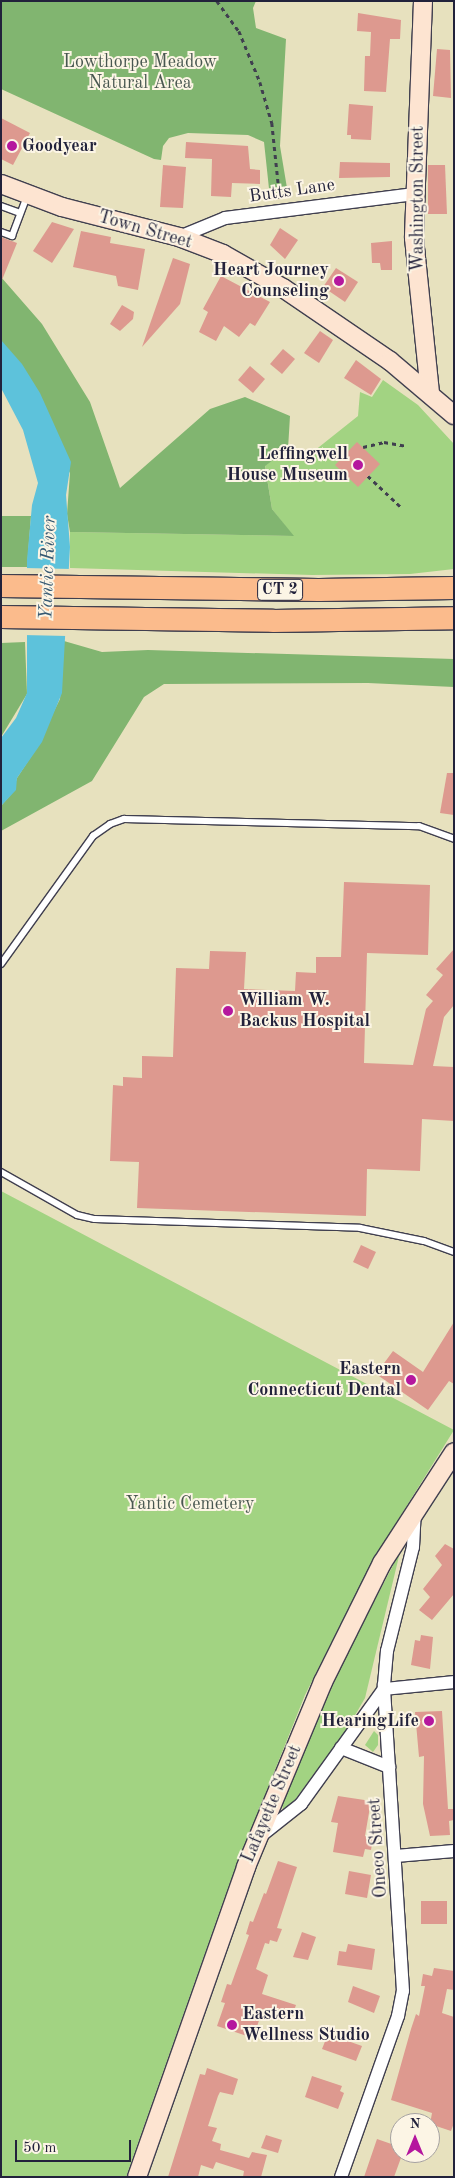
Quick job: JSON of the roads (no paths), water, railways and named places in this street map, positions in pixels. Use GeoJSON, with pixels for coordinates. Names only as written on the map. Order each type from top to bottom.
{"type":"FeatureCollection","features":[{"type":"Feature","properties":{"kind":"highway","name":"CT 2"},"geometry":{"type":"LineString","coordinates":[[1,586],[106,588],[454,588]]}},
{"type":"Feature","properties":{"kind":"highway","name":"CT 2"},"geometry":{"type":"LineString","coordinates":[[1,617],[375,621],[408,632],[454,632]]}},
{"type":"Feature","properties":{"kind":"highway"},"geometry":{"type":"LineString","coordinates":[[375,621],[454,618]]}},
{"type":"Feature","properties":{"kind":"street","name":"Washington Street"},"geometry":{"type":"LineString","coordinates":[[423,1],[414,194],[418,296],[428,357],[430,392]]}},
{"type":"Feature","properties":{"kind":"street","name":"Town Street"},"geometry":{"type":"LineString","coordinates":[[1,184],[62,207],[180,238],[223,254],[283,288],[430,392]]}},
{"type":"Feature","properties":{"kind":"street","name":"Butts Lane"},"geometry":{"type":"LineString","coordinates":[[180,238],[225,218],[414,194]]}},
{"type":"Feature","properties":{"kind":"street"},"geometry":{"type":"LineString","coordinates":[[430,392],[454,415]]}},
{"type":"Feature","properties":{"kind":"street","name":"Lafayette Street"},"geometry":{"type":"LineString","coordinates":[[137,2177],[258,1838],[347,1630],[382,1563],[454,1452]]}},
{"type":"Feature","properties":{"kind":"street","name":"Oneco Street"},"geometry":{"type":"LineString","coordinates":[[341,2177],[402,1998],[403,1960],[384,1689],[387,1650],[412,1547],[415,1510]]}},
{"type":"Feature","properties":{"kind":"street"},"geometry":{"type":"LineString","coordinates":[[258,1838],[301,1804],[384,1689],[454,1682]]}},
{"type":"Feature","properties":{"kind":"street"},"geometry":{"type":"LineString","coordinates":[[341,1748],[389,1767]]}},
{"type":"Feature","properties":{"kind":"street"},"geometry":{"type":"LineString","coordinates":[[396,1856],[454,1851]]}},
{"type":"Feature","properties":{"kind":"lane"},"geometry":{"type":"LineString","coordinates":[[1,232],[12,236],[28,194]]}},
{"type":"Feature","properties":{"kind":"lane"},"geometry":{"type":"LineString","coordinates":[[1,206],[20,213]]}},
{"type":"Feature","properties":{"kind":"lane"},"geometry":{"type":"LineString","coordinates":[[1,964],[93,836],[110,824],[124,819],[420,826],[454,839]]}},
{"type":"Feature","properties":{"kind":"lane"},"geometry":{"type":"LineString","coordinates":[[1,1172],[78,1215],[95,1219],[360,1228],[415,1239],[454,1252]]}},
{"type":"Feature","properties":{"kind":"water","name":"Yantic River"},"geometry":{"type":"Polygon","coordinates":[[[1,340],[22,364],[40,393],[71,462],[66,495],[70,547],[62,693],[42,742],[17,778],[16,790],[1,806],[1,738],[16,718],[27,693],[27,560],[32,505],[38,483],[23,430],[1,388],[1,340]]]}},
{"type":"Feature","properties":{"kind":"place","name":"Goodyear"},"geometry":{"type":"Point","coordinates":[12,146]}},
{"type":"Feature","properties":{"kind":"place","name":"Heart Journey Counseling"},"geometry":{"type":"Point","coordinates":[339,281]}},
{"type":"Feature","properties":{"kind":"place","name":"Leffingwell House Museum"},"geometry":{"type":"Point","coordinates":[358,465]}},
{"type":"Feature","properties":{"kind":"place","name":"William W. Backus Hospital"},"geometry":{"type":"Point","coordinates":[228,1011]}},
{"type":"Feature","properties":{"kind":"place","name":"Eastern Connecticut Dental"},"geometry":{"type":"Point","coordinates":[411,1380]}},
{"type":"Feature","properties":{"kind":"place","name":"HearingLife"},"geometry":{"type":"Point","coordinates":[429,1721]}},
{"type":"Feature","properties":{"kind":"place","name":"Eastern Wellness Studio"},"geometry":{"type":"Point","coordinates":[232,2025]}},
{"type":"Feature","properties":{"kind":"park label","name":"Lowthorpe Meadow Natural Area"},"geometry":{"type":"Point","coordinates":[140,73]}},
{"type":"Feature","properties":{"kind":"park label","name":"Yantic Cemetery"},"geometry":{"type":"Point","coordinates":[190,1504]}}]}
